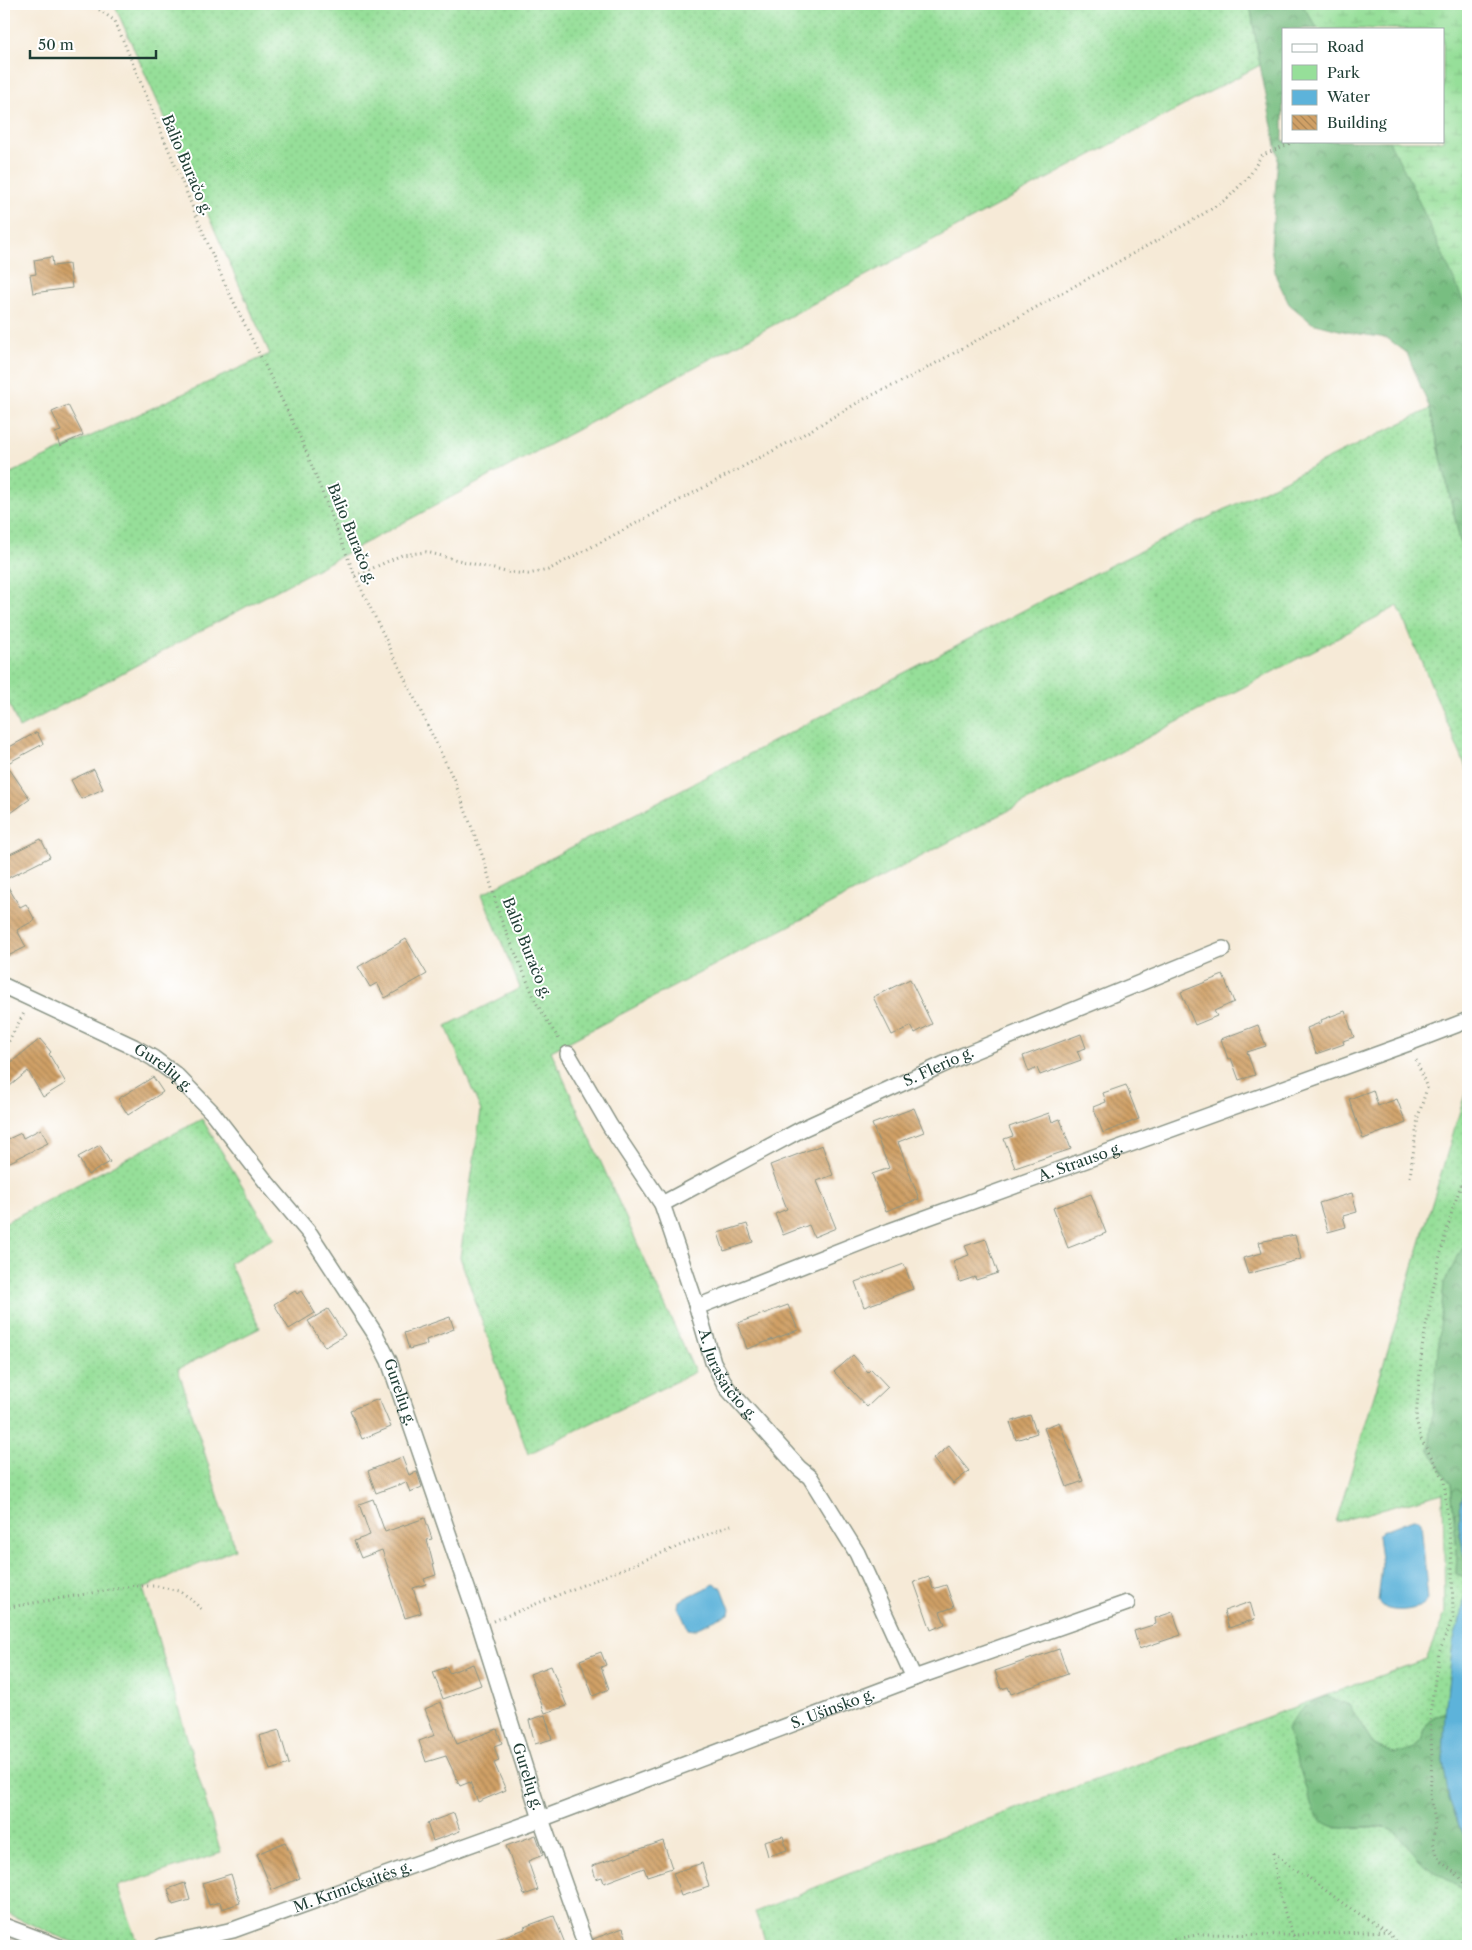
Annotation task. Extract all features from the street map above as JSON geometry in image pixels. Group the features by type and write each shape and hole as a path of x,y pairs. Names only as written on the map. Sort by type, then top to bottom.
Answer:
{"street":[{"name":"S. Flerio g.","path":"662,1204 802,1129 955,1059 1223,949"},
{"name":"Gurelių g.","path":"4,986 134,1047 176,1075 212,1112 267,1183 310,1234 374,1332 389,1361 480,1626 541,1820 586,1946"},
{"name":"A. Strauso g.","path":"697,1306 890,1231 1466,1021"},
{"name":"A. Jurašaičio g.","path":"568,1054 610,1126 662,1204 697,1306 713,1362 727,1388 799,1468 810,1477 857,1553 914,1678"},
{"name":"S. Ušinsko g.","path":"541,1820 914,1678 1127,1603"},
{"name":"M. Krinickaitės g.","path":"162,1946 233,1930 541,1820"},
{"path":"4,1926 57,1946"}],"path":[{"name":"Balio Buračo g.","path":"91,4 115,21 223,280 302,441 355,576 454,780 484,860 500,918 537,1004 568,1054"},
{"path":"355,576 402,555 426,552 506,572 528,574 548,570 797,438 866,398 909,378 1197,218 1228,198 1250,175 1261,156 1293,142"},
{"path":"4,1050 32,999"},
{"path":"1409,1043 1428,1088 1418,1117 1410,1177"},
{"path":"1468,1166 1453,1208 1439,1259 1422,1348 1416,1418 1421,1439 1444,1480 1452,1563 1452,1617 1439,1653 1430,1713 1432,1760 1430,1796 1435,1820 1433,1842 1439,1860 1460,1877 1468,1890"},
{"path":"480,1626 731,1526"},
{"path":"4,1608 133,1586 158,1586 179,1591 190,1598 202,1610"},
{"path":"1298,1946 1292,1934 1275,1871 1274,1852 1295,1871 1309,1878 1348,1908 1387,1931 1399,1946"},
{"path":"1138,1946 1202,1934 1387,1931"}],"shaded area":[{"path":"4,1932 40,1946 4,1946"}],"green space":[{"path":"114,4 1250,4 1260,65 19,728 4,691 4,476 270,354"},
{"path":"1250,4 1302,4 1317,28 1282,28 1282,142 1390,142 1407,175 1468,311 1468,576 1430,409 1407,353 1387,338 1347,332 1312,323 1289,304 1276,277 1271,247 1278,156"},
{"path":"1302,4 1468,4 1468,311 1407,175 1390,142 1444,142 1444,28 1317,28"},
{"path":"1430,409 1468,576 1468,772 1398,606 551,1051 695,1372 528,1454 460,1257 481,1111 446,1026 520,988 482,894 1091,575"},
{"path":"1468,1084 1468,1244 1462,1249 1429,1450 1451,1484 1457,1552 1456,1574 1468,1578 1462,1613 1453,1642 1445,1713 1435,1715 1427,1724 1421,1741 1412,1749 1395,1754 1374,1745 1349,1705 1334,1828 1370,1827 1389,1829 1399,1834 1420,1861 1468,1893 1468,1946 767,1946 755,1912 944,1835 1426,1659 1445,1614 1443,1493 1336,1522"},
{"path":"202,1119 274,1238 229,1263 260,1328 178,1369 235,1549 143,1588 221,1853 118,1886 139,1946 90,1946 64,1939 4,1912 4,1223"},
{"path":"1468,1244 1468,1456 1465,1489 1459,1509 1459,1526 1468,1578 1456,1574 1457,1552 1451,1484 1429,1450 1444,1283 1462,1249"},
{"path":"1326,1696 1349,1705 1374,1745 1395,1754 1412,1749 1421,1741 1427,1724 1435,1715 1445,1713 1443,1761 1449,1799 1468,1849 1468,1893 1430,1870 1419,1861 1400,1836 1391,1830 1369,1826 1340,1828 1331,1826 1322,1821 1313,1811 1287,1729 1303,1708"}],"water":[{"path":"1468,1456 1468,1576 1459,1526 1459,1509 1465,1489"},
{"path":"1413,1519 1419,1519 1421,1522 1428,1600 1424,1604 1411,1609 1388,1609 1378,1601 1382,1565 1378,1536 1382,1531"},
{"path":"1468,1578 1468,1849 1449,1799 1443,1761 1445,1713 1453,1642 1462,1613"},
{"path":"714,1584 722,1588 730,1609 729,1614 693,1630 688,1629 678,1607 679,1601"}],"building":[{"path":"52,257 53,266 69,264 72,288 33,293 30,275 36,274 34,260"},
{"path":"68,405 83,435 60,446 55,433 61,431 52,412"},
{"path":"37,732 43,744 6,764 30,799 11,813 4,803 4,750"},
{"path":"94,769 103,789 81,799 71,780"},
{"path":"41,839 50,857 4,880 4,857"},
{"path":"4,880 20,907 26,904 35,920 17,930 26,947 4,958"},
{"path":"406,939 427,974 385,998 377,983 370,987 358,967"},
{"path":"1223,975 1234,1002 1214,1011 1217,1016 1195,1025 1181,992"},
{"path":"910,979 932,1024 915,1033 911,1026 892,1035 873,997"},
{"path":"1345,1011 1354,1037 1343,1041 1344,1044 1316,1054 1307,1028 1322,1022 1321,1020"},
{"path":"1258,1025 1266,1046 1247,1052 1255,1075 1239,1080 1231,1058 1228,1059 1221,1039"},
{"path":"1081,1034 1086,1048 1077,1051 1081,1060 1040,1075 1037,1068 1029,1072 1023,1056"},
{"path":"40,1039 51,1052 49,1054 66,1083 43,1097 28,1071 4,1091 4,1068"},
{"path":"153,1077 163,1092 128,1115 118,1099"},
{"path":"1126,1085 1139,1119 1103,1133 1093,1107 1106,1102 1103,1093"},
{"path":"1373,1090 1378,1106 1397,1099 1406,1123 1363,1139 1349,1099"},
{"path":"914,1108 924,1132 898,1142 919,1199 886,1211 872,1174 889,1168 872,1124"},
{"path":"1049,1113 1052,1122 1060,1119 1071,1149 1015,1168 1004,1139 1013,1136 1009,1127"},
{"path":"41,1129 48,1143 4,1165 4,1141 21,1133 23,1138"},
{"path":"100,1145 110,1162 88,1175 78,1157"},
{"path":"822,1145 833,1175 817,1181 836,1228 814,1237 809,1225 783,1235 775,1214 787,1209 770,1165"},
{"path":"1352,1193 1357,1212 1343,1216 1346,1227 1328,1232 1319,1203"},
{"path":"1091,1194 1106,1233 1068,1248 1053,1208"},
{"path":"747,1224 753,1242 724,1251 718,1233"},
{"path":"1295,1235 1301,1259 1248,1274 1243,1258 1262,1253 1259,1242"},
{"path":"986,1239 998,1273 976,1280 975,1277 960,1282 953,1261 969,1255 965,1246"},
{"path":"904,1264 913,1289 864,1307 855,1282"},
{"path":"295,1291 297,1294 301,1291 315,1313 289,1329 274,1304"},
{"path":"788,1305 798,1330 747,1349 738,1323"},
{"path":"328,1309 345,1335 325,1347 308,1321"},
{"path":"450,1317 454,1329 426,1340 427,1344 409,1349 404,1333"},
{"path":"853,1355 868,1372 871,1369 888,1387 867,1407 834,1372"},
{"path":"379,1399 391,1427 362,1439 350,1410"},
{"path":"1030,1415 1037,1433 1016,1440 1010,1422"},
{"path":"1059,1422 1083,1481 1067,1487 1044,1428"},
{"path":"949,1446 969,1471 953,1484 933,1459"},
{"path":"402,1457 409,1475 417,1472 422,1487 410,1492 406,1482 376,1493 368,1471"},
{"path":"373,1499 385,1532 425,1518 432,1539 427,1540 436,1575 424,1579 426,1584 413,1588 421,1613 405,1618 382,1550 361,1558 354,1541 370,1535 359,1504"},
{"path":"929,1577 933,1589 946,1585 954,1607 940,1612 945,1624 931,1630 914,1582"},
{"path":"1250,1602 1255,1619 1229,1628 1224,1611"},
{"path":"1173,1612 1181,1635 1139,1649 1134,1631 1156,1624 1155,1618"},
{"path":"1059,1649 1068,1674 1011,1694 1008,1687 1001,1689 995,1671"},
{"path":"601,1652 606,1665 601,1667 609,1689 593,1696 580,1660"},
{"path":"473,1664 481,1685 443,1699 433,1672 447,1667 449,1673"},
{"path":"551,1666 567,1706 545,1713 530,1674"},
{"path":"441,1702 457,1744 497,1729 502,1743 494,1746 499,1761 494,1763 506,1790 478,1802 470,1782 460,1786 446,1756 426,1762 419,1741 435,1735 425,1709"},
{"path":"545,1715 552,1739 535,1744 529,1720"},
{"path":"279,1730 289,1764 270,1770 259,1736"},
{"path":"454,1813 460,1831 433,1841 427,1823"},
{"path":"536,1835 543,1855 528,1861 538,1890 524,1895 506,1846"},
{"path":"783,1836 787,1850 768,1856 764,1841"},
{"path":"663,1841 672,1868 647,1876 644,1868 604,1883 602,1877 596,1879 592,1866"},
{"path":"285,1842 300,1878 272,1890 257,1854"},
{"path":"702,1863 709,1887 681,1896 673,1873"},
{"path":"231,1874 240,1903 222,1909 220,1902 209,1905 202,1883"},
{"path":"185,1883 190,1900 173,1905 168,1889"},
{"path":"554,1916 566,1946 483,1946 483,1944"},
{"path":"623,1928 629,1946 595,1946 593,1939"}]}
